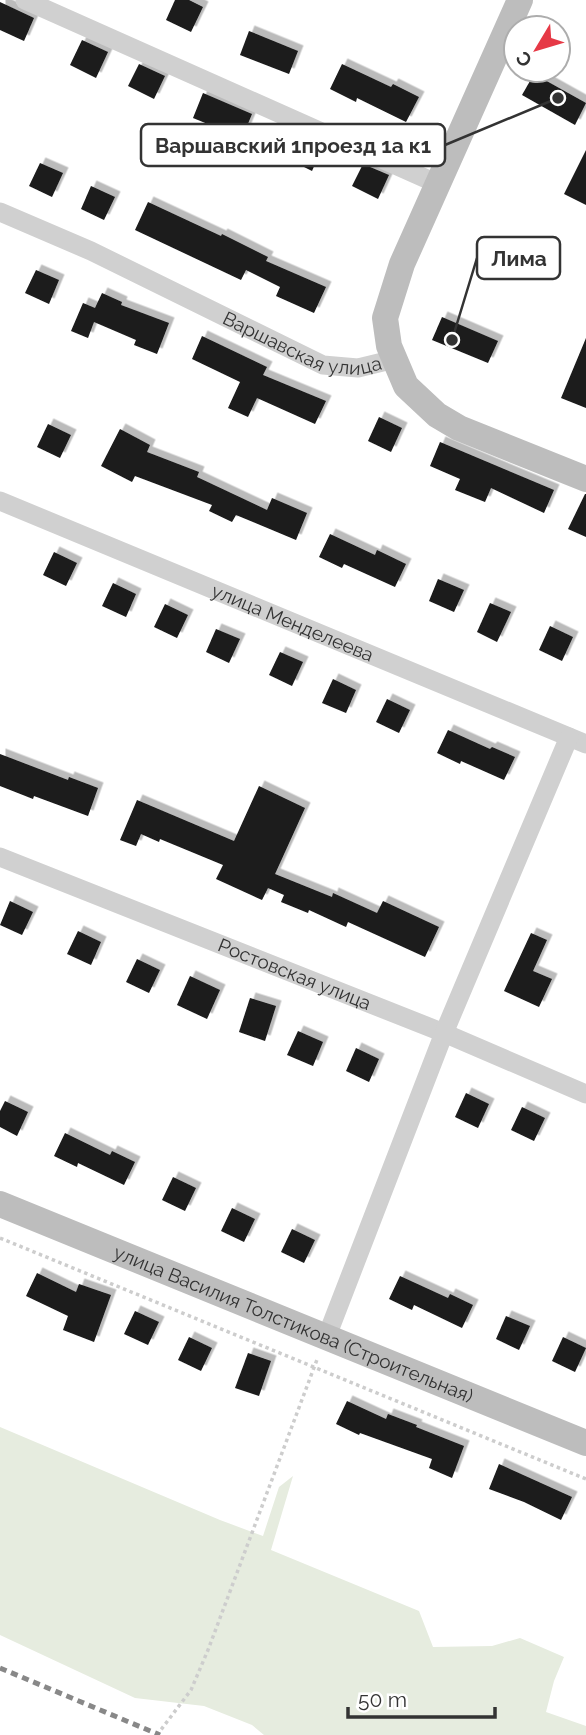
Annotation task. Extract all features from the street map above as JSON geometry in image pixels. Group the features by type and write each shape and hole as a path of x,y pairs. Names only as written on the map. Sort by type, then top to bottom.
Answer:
{"main road":[{"path":"395,359 389,346 384,318 402,264 520,0"},
{"name":"Варшавская улица","path":"395,359 406,386 438,415 458,428 586,479"},
{"name":"улица Василия Толстикова (Строительная)","path":"0,1204 586,1443"}],"street":[{"path":"26,0 438,184"},
{"name":"Варшавская улица","path":"0,212 91,251 323,365 358,368 395,359"},
{"name":"улица Менделеева","path":"0,501 577,741"},
{"path":"327,1336 443,1033 577,741"},
{"name":"Ростовская улица","path":"0,857 443,1033 586,1094"}],"path":[{"path":"0,1238 586,1479"},
{"path":"157,1735 191,1690 327,1336"}],"shaded area":[{"path":"0,1427 263,1536 279,1487 293,1476 271,1550 419,1611 433,1647 492,1646 520,1638 564,1657 546,1712 586,1726 586,1735 264,1735 252,1725 204,1706 135,1698 0,1635"}],"building":[{"path":"175,0 189,0 203,7 191,32 166,20"},
{"path":"0,2 34,18 24,41 0,30"},
{"path":"249,31 298,51 289,74 240,55"},
{"path":"82,40 108,52 96,78 70,65"},
{"path":"139,64 165,76 154,99 128,86"},
{"path":"342,64 419,97 406,122 357,98 356,102 330,89"},
{"path":"528,84 552,84 586,103 575,125 522,95"},
{"path":"203,93 252,114 242,138 193,118"},
{"path":"298,135 323,146 312,171 286,158"},
{"path":"586,150 586,205 564,194"},
{"path":"40,163 63,173 52,197 29,186"},
{"path":"363,164 389,175 378,199 352,186"},
{"path":"91,186 115,197 104,220 81,209"},
{"path":"148,202 221,236 222,234 268,257 266,261 326,287 314,313 276,296 280,287 246,270 241,280 135,230"},
{"path":"36,270 59,280 49,304 25,293"},
{"path":"102,293 122,302 121,305 169,323 157,354 134,345 136,340 94,322 88,338 71,331 83,303 95,308"},
{"path":"442,317 498,341 488,363 432,340"},
{"path":"202,336 267,367 263,375 326,401 315,424 257,398 248,417 228,408 240,382 192,359"},
{"path":"586,338 586,408 561,398"},
{"path":"379,417 402,428 391,452 368,441"},
{"path":"48,424 71,435 60,458 37,447"},
{"path":"120,429 150,445 147,452 199,472 197,477 267,510 272,498 307,513 296,540 236,515 232,522 209,511 212,505 135,476 132,482 101,466"},
{"path":"440,442 554,490 544,513 491,488 485,502 455,490 460,479 430,466"},
{"path":"586,494 586,537 568,529"},
{"path":"330,534 375,555 377,550 406,564 395,587 344,564 342,568 319,557"},
{"path":"54,552 77,563 66,586 43,575"},
{"path":"438,579 464,590 454,612 429,601"},
{"path":"113,583 136,594 126,617 102,606"},
{"path":"490,603 511,612 497,642 477,632"},
{"path":"165,604 188,615 177,638 154,627"},
{"path":"550,626 573,637 562,661 539,650"},
{"path":"216,629 240,639 229,663 206,652"},
{"path":"280,652 303,662 292,686 269,675"},
{"path":"333,679 356,690 346,713 322,703"},
{"path":"387,699 410,710 399,733 376,722"},
{"path":"448,730 515,757 504,780 437,753"},
{"path":"0,754 68,780 69,777 98,788 88,816 0,786"},
{"path":"259,786 305,808 275,874 332,897 333,893 377,913 383,901 439,927 425,957 348,922 346,927 309,910 308,913 281,902 284,895 268,888 262,900 216,879 223,865 160,839 159,842 141,834 136,846 120,840 137,800 234,841"},
{"path":"10,901 33,912 22,935 0,925"},
{"path":"78,931 101,942 91,965 67,954"},
{"path":"531,933 547,940 533,971 552,979 539,1007 504,991"},
{"path":"137,959 160,970 149,993 126,982"},
{"path":"190,976 220,990 207,1019 177,1005"},
{"path":"250,998 276,1006 265,1041 239,1032"},
{"path":"298,1031 323,1042 313,1066 287,1055"},
{"path":"356,1048 379,1059 369,1082 346,1071"},
{"path":"466,1093 489,1104 478,1128 455,1117"},
{"path":"5,1101 28,1112 17,1136 0,1127 0,1111"},
{"path":"522,1107 545,1118 534,1141 511,1130"},
{"path":"65,1133 110,1155 112,1151 135,1162 124,1185 78,1163 77,1167 54,1156"},
{"path":"173,1177 196,1188 185,1211 162,1200"},
{"path":"232,1208 255,1219 244,1242 221,1231"},
{"path":"292,1229 315,1240 304,1263 281,1252"},
{"path":"37,1273 76,1292 79,1284 111,1295 94,1342 63,1330 68,1316 26,1296"},
{"path":"400,1276 448,1298 450,1294 473,1305 462,1328 414,1305 412,1310 389,1299"},
{"path":"135,1311 159,1322 148,1345 124,1334"},
{"path":"506,1316 530,1326 519,1350 496,1339"},
{"path":"189,1337 212,1348 201,1371 178,1360"},
{"path":"563,1337 586,1348 575,1372 552,1361"},
{"path":"248,1353 271,1361 259,1396 235,1388"},
{"path":"347,1401 386,1419 388,1414 464,1446 452,1478 429,1468 432,1459 360,1433 359,1435 336,1424"},
{"path":"499,1464 572,1497 561,1520 489,1489"}],"railway":[{"path":"0,1668 160,1735"}],"place":[{"name":"Варшавский 1проезд 1а к1","path":"558,98"},
{"name":"Лима","path":"452,340"}]}
